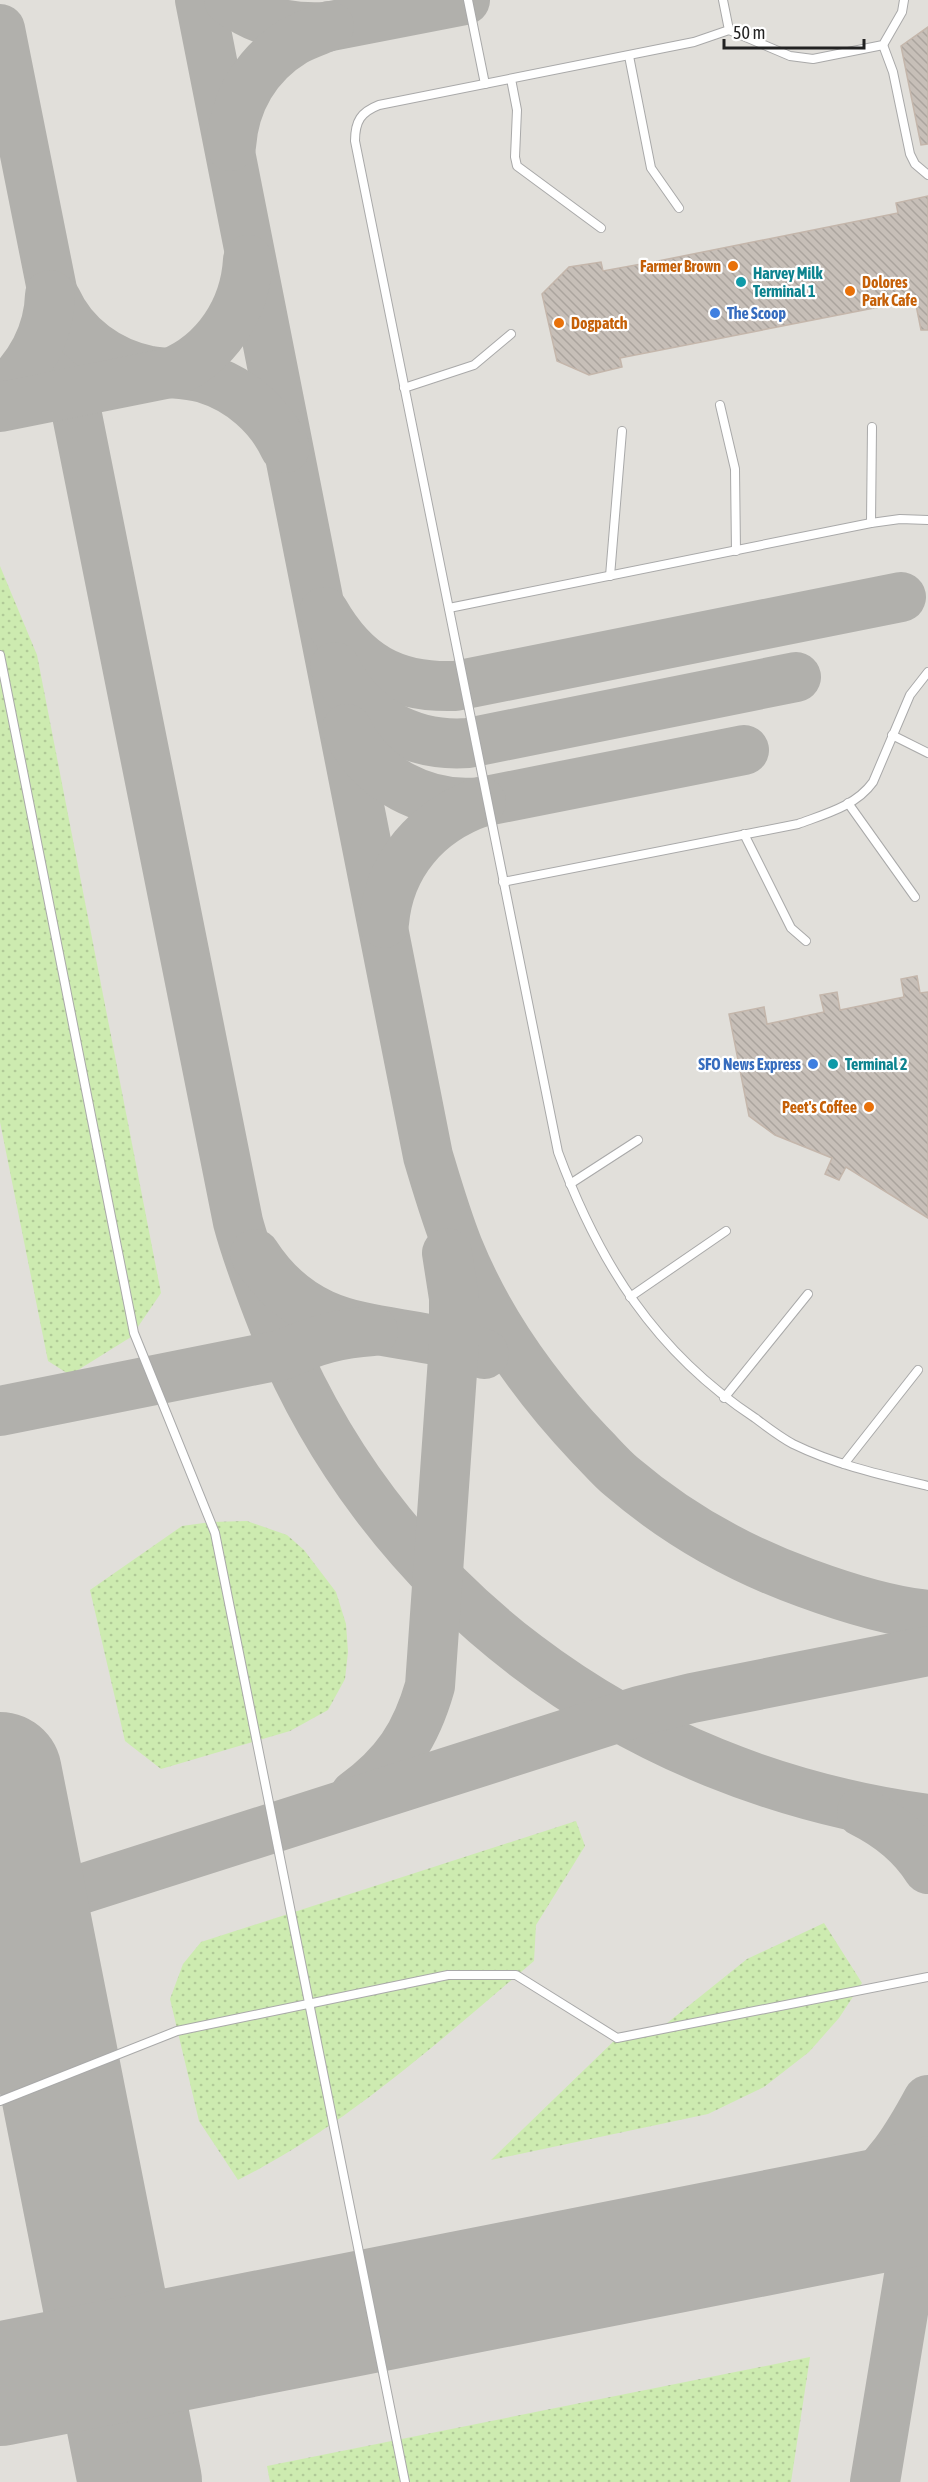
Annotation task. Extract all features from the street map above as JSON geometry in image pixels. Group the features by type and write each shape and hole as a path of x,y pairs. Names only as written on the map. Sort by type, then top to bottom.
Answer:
{"lane":[{"path":"468,0 485,84"},
{"path":"723,0 729,30"},
{"path":"904,0 902,12 883,45 813,59 790,56 729,30 694,42 629,56 379,105 360,116 355,128 404,388 503,882 558,1152 570,1184 595,1240 630,1297 666,1343 724,1398 792,1443 858,1470 928,1486"},
{"path":"883,45 893,72 910,154 915,164 928,175"},
{"path":"629,56 651,168 679,208"},
{"path":"510,79 517,110 515,157 517,166 601,228"},
{"path":"404,388 474,365 511,334"},
{"path":"720,405 735,469 736,550"},
{"path":"871,523 872,427"},
{"path":"610,576 622,431"},
{"path":"449,608 871,523 900,519 928,520"},
{"path":"0,655 134,1333 215,1533 405,2482"},
{"path":"503,882 798,824 830,813 866,791 873,782 909,695 928,672"},
{"path":"892,735 928,753"},
{"path":"848,803 915,897"},
{"path":"744,834 791,928 806,941"},
{"path":"570,1184 638,1140"},
{"path":"630,1297 726,1231"},
{"path":"724,1398 808,1294"},
{"path":"844,1464 918,1370"},
{"path":"0,2101 177,2031 448,1975 516,1975 616,2038 928,1977"}],"shaded area":[{"path":"0,0 928,0 928,2482 0,2482"}],"green space":[{"path":"0,566 37,655 161,1293 131,1337 70,1375 48,1361 0,1122"},
{"path":"247,1521 287,1535 304,1550 336,1592 346,1624 348,1652 345,1679 328,1710 290,1731 161,1769 125,1741 90,1590 182,1526"},
{"path":"576,1821 585,1846 536,1925 534,1961 356,2107 279,2158 238,2180 199,2121 170,1999 183,1964 201,1942"},
{"path":"824,1923 862,1983 839,2018 809,2052 764,2087 708,2114 491,2160 617,2038 656,2032 747,1959"},
{"path":"810,2357 791,2482 270,2482 267,2466"}],"building":[{"path":"928,27 928,144 921,145 901,46"},
{"name":"Harvey Milk Terminal 1","path":"928,196 928,330 921,330 915,300 620,358 622,367 589,375 557,361 542,294 569,267 601,262 603,271 658,261 898,213 896,203"},
{"name":"Terminal 2","path":"917,976 920,993 928,992 928,1218 846,1167 839,1180 825,1174 832,1158 775,1135 749,1116 729,1014 764,1007 767,1024 824,1012 820,995 837,992 840,1010 904,997 901,979"}],"taxiway":[{"path":"200,0 428,1156 458,1247 470,1274 498,1327 550,1400 610,1466 664,1510 733,1551 781,1573 866,1603 928,1615"},
{"path":"229,0 263,19 299,27 326,27 465,0"},
{"path":"231,146 242,100 258,73 281,50 294,41 329,26"},
{"path":"0,29 238,1222 268,1310 315,1412 375,1504 445,1585 526,1656 616,1715 714,1763 818,1797 928,1819"},
{"path":"0,407 170,373 186,365 214,342 234,313 246,278 248,260"},
{"path":"0,393 20,373 36,349 46,323 50,295"},
{"path":"56,299 63,313 82,336 120,362 150,371 204,378 241,396 262,414 285,448"},
{"path":"324,612 349,647 378,670 413,683 455,686 901,597"},
{"path":"335,667 345,685 373,715 408,734 447,743 468,743 796,677"},
{"path":"347,729 371,763 386,776 421,795 460,803 481,802 744,750"},
{"path":"384,923 387,902 394,882 414,848 444,821 481,802"},
{"path":"355,1795 382,1772 403,1748 418,1719 430,1686 454,1344 454,1298 447,1253"},
{"path":"255,1254 279,1284 304,1304 331,1318 452,1344 484,1354"},
{"path":"0,1411 285,1354 328,1338 373,1331"},
{"path":"0,1915 639,1711 692,1698 928,1651"},
{"path":"862,1812 899,1836 915,1851 928,1869"},
{"path":"764,2233 829,2207 863,2187 895,2154 928,2100"},
{"path":"875,2482 928,2161"}],"runway":[{"path":"0,1774 140,2482"},
{"path":"0,2384 928,2201"}],"place":[{"name":"Farmer Brown","path":"733,266"},
{"name":"Harvey Milk Terminal 1","path":"741,282"},
{"name":"Dolores Park Cafe","path":"850,291"},
{"name":"The Scoop","path":"715,313"},
{"name":"Dogpatch","path":"559,323"},
{"name":"SFO News Express","path":"813,1064"},
{"name":"Terminal 2","path":"833,1064"},
{"name":"Peet's Coffee","path":"869,1107"}]}
